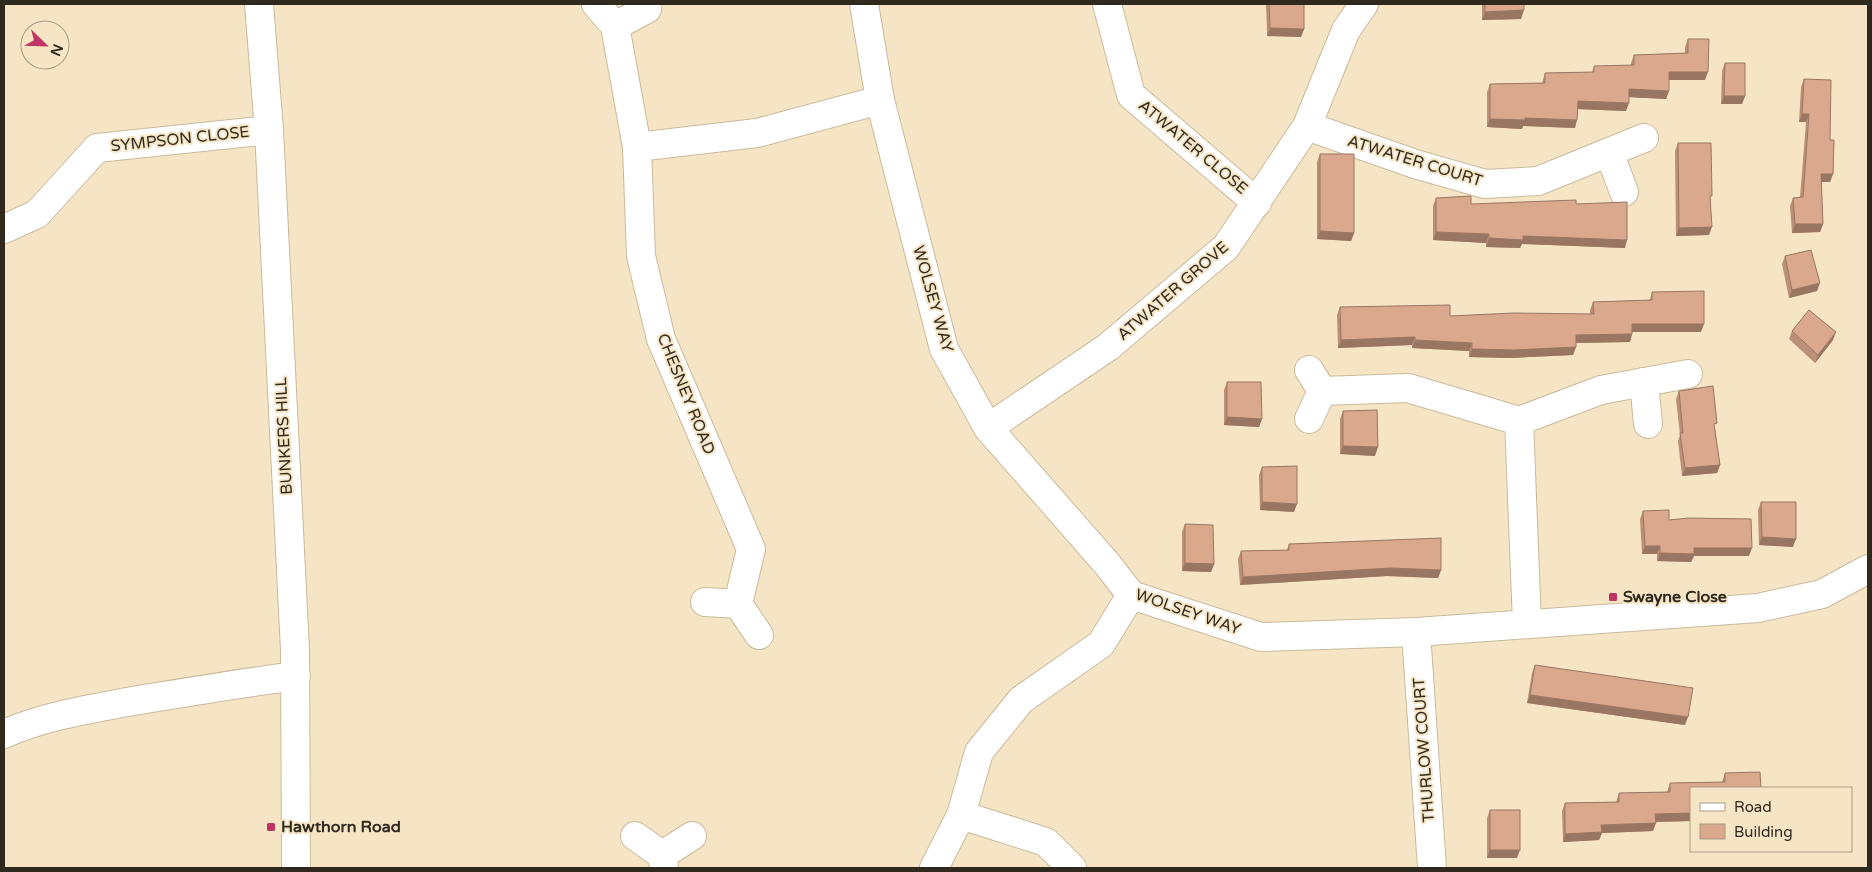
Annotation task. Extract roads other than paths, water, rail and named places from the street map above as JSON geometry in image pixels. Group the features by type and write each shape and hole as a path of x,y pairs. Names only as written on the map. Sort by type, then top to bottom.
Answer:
{"street":[{"name":"BUNKERS HILL","path":"259,4 269,130 296,676 296,868"},
{"path":"596,4 615,26 647,9"},
{"name":"WOLSEY WAY","path":"864,4 880,100 944,349 988,428 1108,565 1131,595 1261,637 1416,632 1758,608 1822,594 1868,569"},
{"name":"ATWATER CLOSE","path":"1107,4 1131,95 1257,202"},
{"name":"ATWATER GROVE","path":"988,428 1108,347 1226,248 1307,126 1346,30 1364,4"},
{"name":"CHESNEY ROAD","path":"615,26 638,148 641,256 662,339 751,550 738,604"},
{"path":"638,148 757,133 880,100"},
{"name":"ATWATER COURT","path":"1307,126 1415,164 1484,184 1538,181 1644,138"},
{"name":"SYMPSON CLOSE","path":"4,229 37,214 97,148 269,130"},
{"path":"1609,152 1624,192"},
{"path":"1309,419 1315,381 1408,388 1519,421 1601,390 1688,374"},
{"path":"1644,382 1648,424"},
{"path":"1519,421 1527,624"},
{"path":"934,868 961,815 979,752 1021,700 1101,644 1131,595"},
{"path":"705,602 738,604 759,634"},
{"name":"THURLOW COURT","path":"1416,632 1432,868"},
{"path":"4,734 23,726 108,706 222,686 296,676"},
{"path":"961,815 1046,842 1072,868"},
{"path":"635,836 663,861 692,836"}],"place":[{"name":"Swayne Close","path":"1613,597"},
{"name":"Hawthorn Road","path":"271,827"}]}
